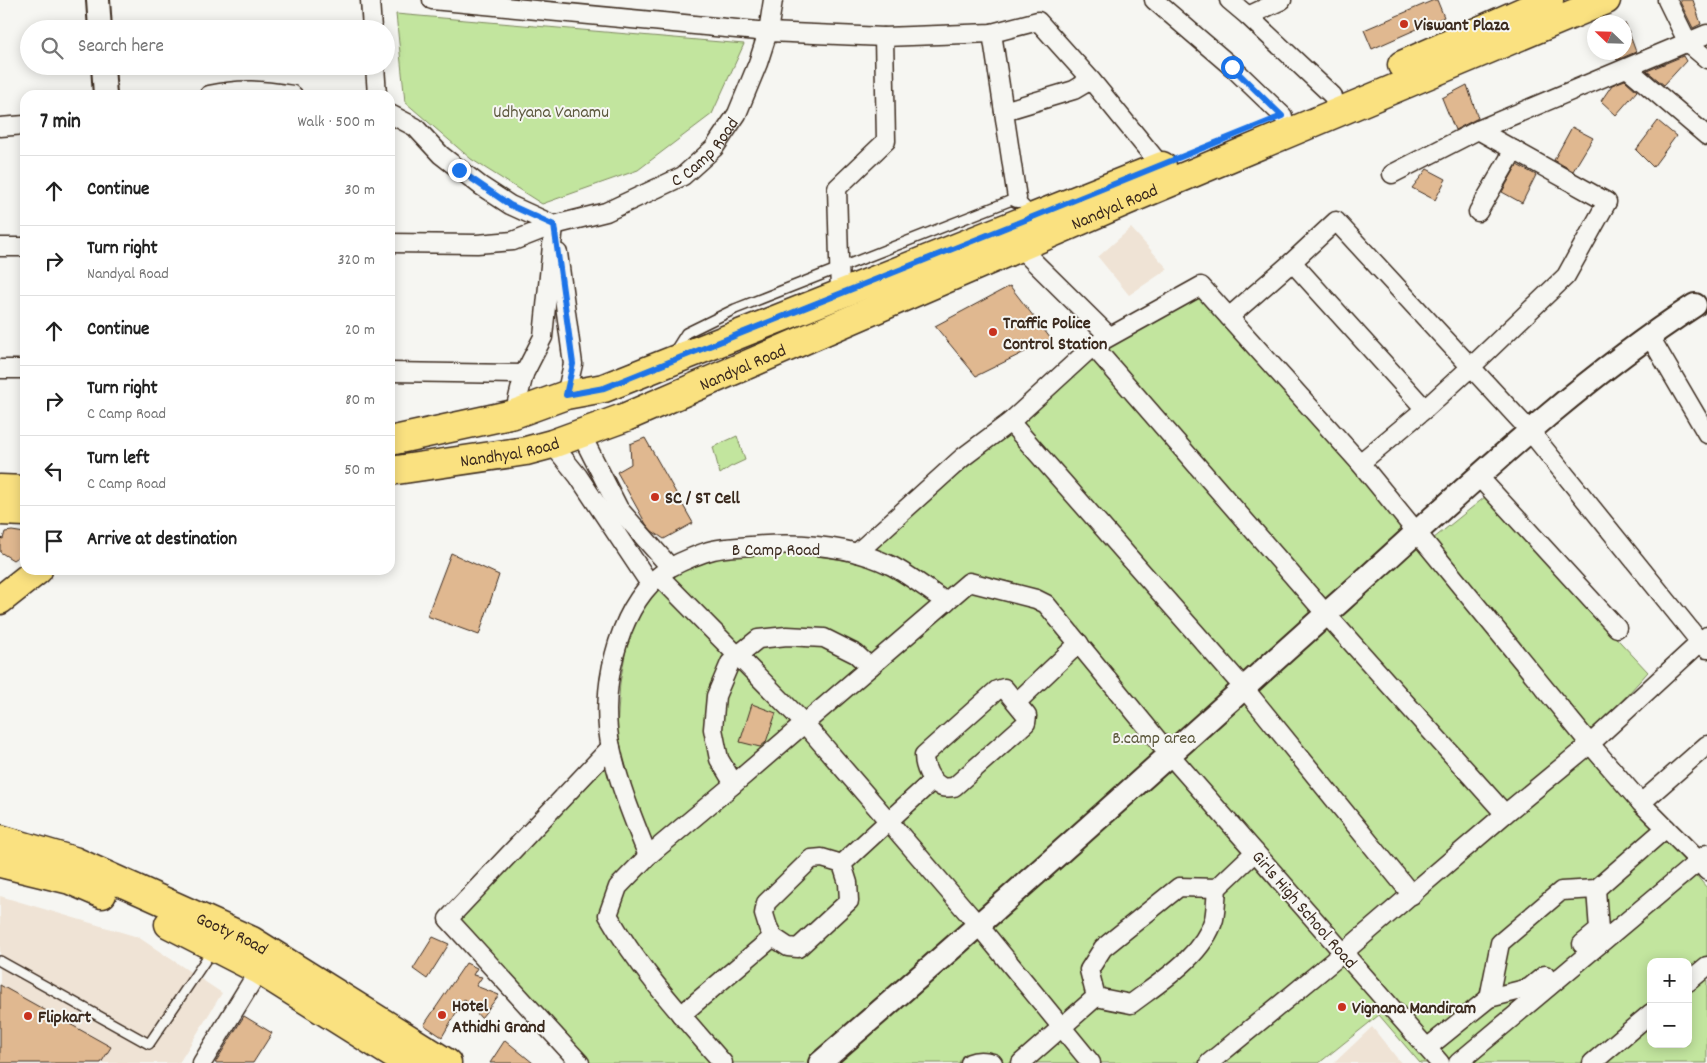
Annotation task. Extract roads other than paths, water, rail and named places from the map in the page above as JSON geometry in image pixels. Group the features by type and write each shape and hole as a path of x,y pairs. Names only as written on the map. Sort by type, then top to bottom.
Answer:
{"main road":[{"name":"Nandyal Road","path":"395,440 514,414 566,395 604,388 667,362 840,280 1026,207 1161,166 1333,96 1549,0"},
{"name":"Nandyal Road","path":"626,417 1019,247 1606,0"},
{"path":"604,388 615,398 626,417"},
{"path":"514,414 511,430 518,442 539,448"},
{"name":"Nandhyal Road","path":"395,470 539,448 626,417"},
{"path":"0,489 20,490"},
{"path":"0,511 20,512"},
{"path":"0,600 32,575"},
{"name":"Gooty Road","path":"0,839 74,861 252,941 447,1063"},
{"name":"Gooty Road","path":"0,863 70,880 185,931 259,970 407,1063"}],"street":[{"path":"98,0 99,20"},
{"path":"370,0 371,20"},
{"path":"432,0 768,32 884,37 992,33 1038,21 1091,80 1161,166"},
{"name":"C Camp Road","path":"395,244 477,244 513,241 554,225 606,212 684,176 714,148 737,114 758,63 768,32 773,0"},
{"path":"1154,0 1232,67 1282,116"},
{"path":"1228,0 1248,16 1333,96"},
{"path":"1248,16 1282,0"},
{"path":"1667,0 1688,43 1707,59"},
{"path":"992,33 1004,111 1026,207"},
{"path":"1392,174 1478,130 1707,34"},
{"path":"840,280 837,188 886,141 884,37"},
{"path":"1627,68 1707,136"},
{"path":"104,75 105,90"},
{"path":"376,75 377,90"},
{"path":"1004,111 1074,90 1091,80"},
{"path":"229,90 264,90"},
{"path":"395,117 414,127 441,155 481,186 510,205 554,225"},
{"path":"0,127 20,125"},
{"path":"1360,464 1425,409 1566,276 1607,202 1478,130"},
{"path":"1478,212 1514,150"},
{"path":"1209,1063 1343,954 1505,814 1590,744 1705,642 1529,430 1472,366 1336,221 1229,317"},
{"path":"514,414 524,374 543,338 554,225"},
{"path":"554,225 573,364 566,395"},
{"path":"0,247 20,247"},
{"path":"1019,247 1109,336"},
{"path":"1292,262 1425,409"},
{"path":"858,553 962,458 1010,422 1093,346 1201,286 1418,532 1590,744 1641,803 1704,862 1458,1063"},
{"path":"820,1063 979,926 1529,430 1649,335 1701,308"},
{"path":"1649,335 1704,423"},
{"path":"1093,346 1326,614 1505,814"},
{"path":"0,369 20,369"},
{"path":"395,372 524,374"},
{"path":"1010,422 1244,688 1412,895"},
{"path":"581,434 619,509 660,576"},
{"path":"539,448 578,476 660,576 804,724 979,926 1092,1063"},
{"path":"1479,477 1617,628"},
{"name":"B Camp Road","path":"660,576 713,550 766,545 808,546 858,553 892,566 946,602"},
{"path":"648,856 622,786 610,747 608,712 610,673 619,638 634,606 660,576"},
{"name":"Girls High School Road","path":"946,602 969,582 1036,599 1046,604 1170,755 1440,1063"},
{"path":"723,1063 681,1015 623,940 608,915 618,887 648,856 946,602"},
{"path":"734,784 719,759 712,730 716,696 730,663 738,655 758,639 787,636 824,638 856,654 870,666"},
{"path":"1017,702 1079,643"},
{"path":"1004,688 1027,716 1026,723 954,787 942,787 933,780 924,766 924,755 997,690 1004,688"},
{"path":"1641,803 1707,745"},
{"path":"580,1063 448,919 610,747"},
{"path":"842,864 933,780"},
{"path":"1490,998 1500,943 1561,891 1596,889 1666,828"},
{"path":"1096,997 1131,1004 1166,978 1200,947 1214,919 1217,888 1255,852"},
{"path":"822,858 842,864 848,883 849,901 798,948 788,947 773,937 764,914 766,903 811,860 822,858"},
{"path":"1096,997 1089,970 1103,948 1179,887 1217,888"},
{"path":"1427,1048 1490,998 1530,988 1599,930 1596,889"},
{"path":"681,1015 773,937"},
{"path":"1692,979 1707,966"},
{"path":"202,1063 259,970"},
{"path":"1021,1063 1096,997"},
{"path":"1592,1063 1647,1017"},
{"path":"970,1063 974,1061 993,1063"}],"lane":[{"path":"0,961 149,1044 214,946"}],"place":[{"name":"Viswant Plaza","path":"1404,24"},
{"name":"Traffic Police Control Station","path":"993,332"},
{"name":"SC / ST Cell","path":"655,497"},
{"name":"Vignana Mandiram","path":"1342,1007"},
{"name":"Hotel Athidhi Grand","path":"442,1015"},
{"name":"Flipkart","path":"28,1016"}],"park label":[{"name":"Udhyana Vanamu","path":"551,111"},
{"name":"B.camp area","path":"1154,737"}]}
